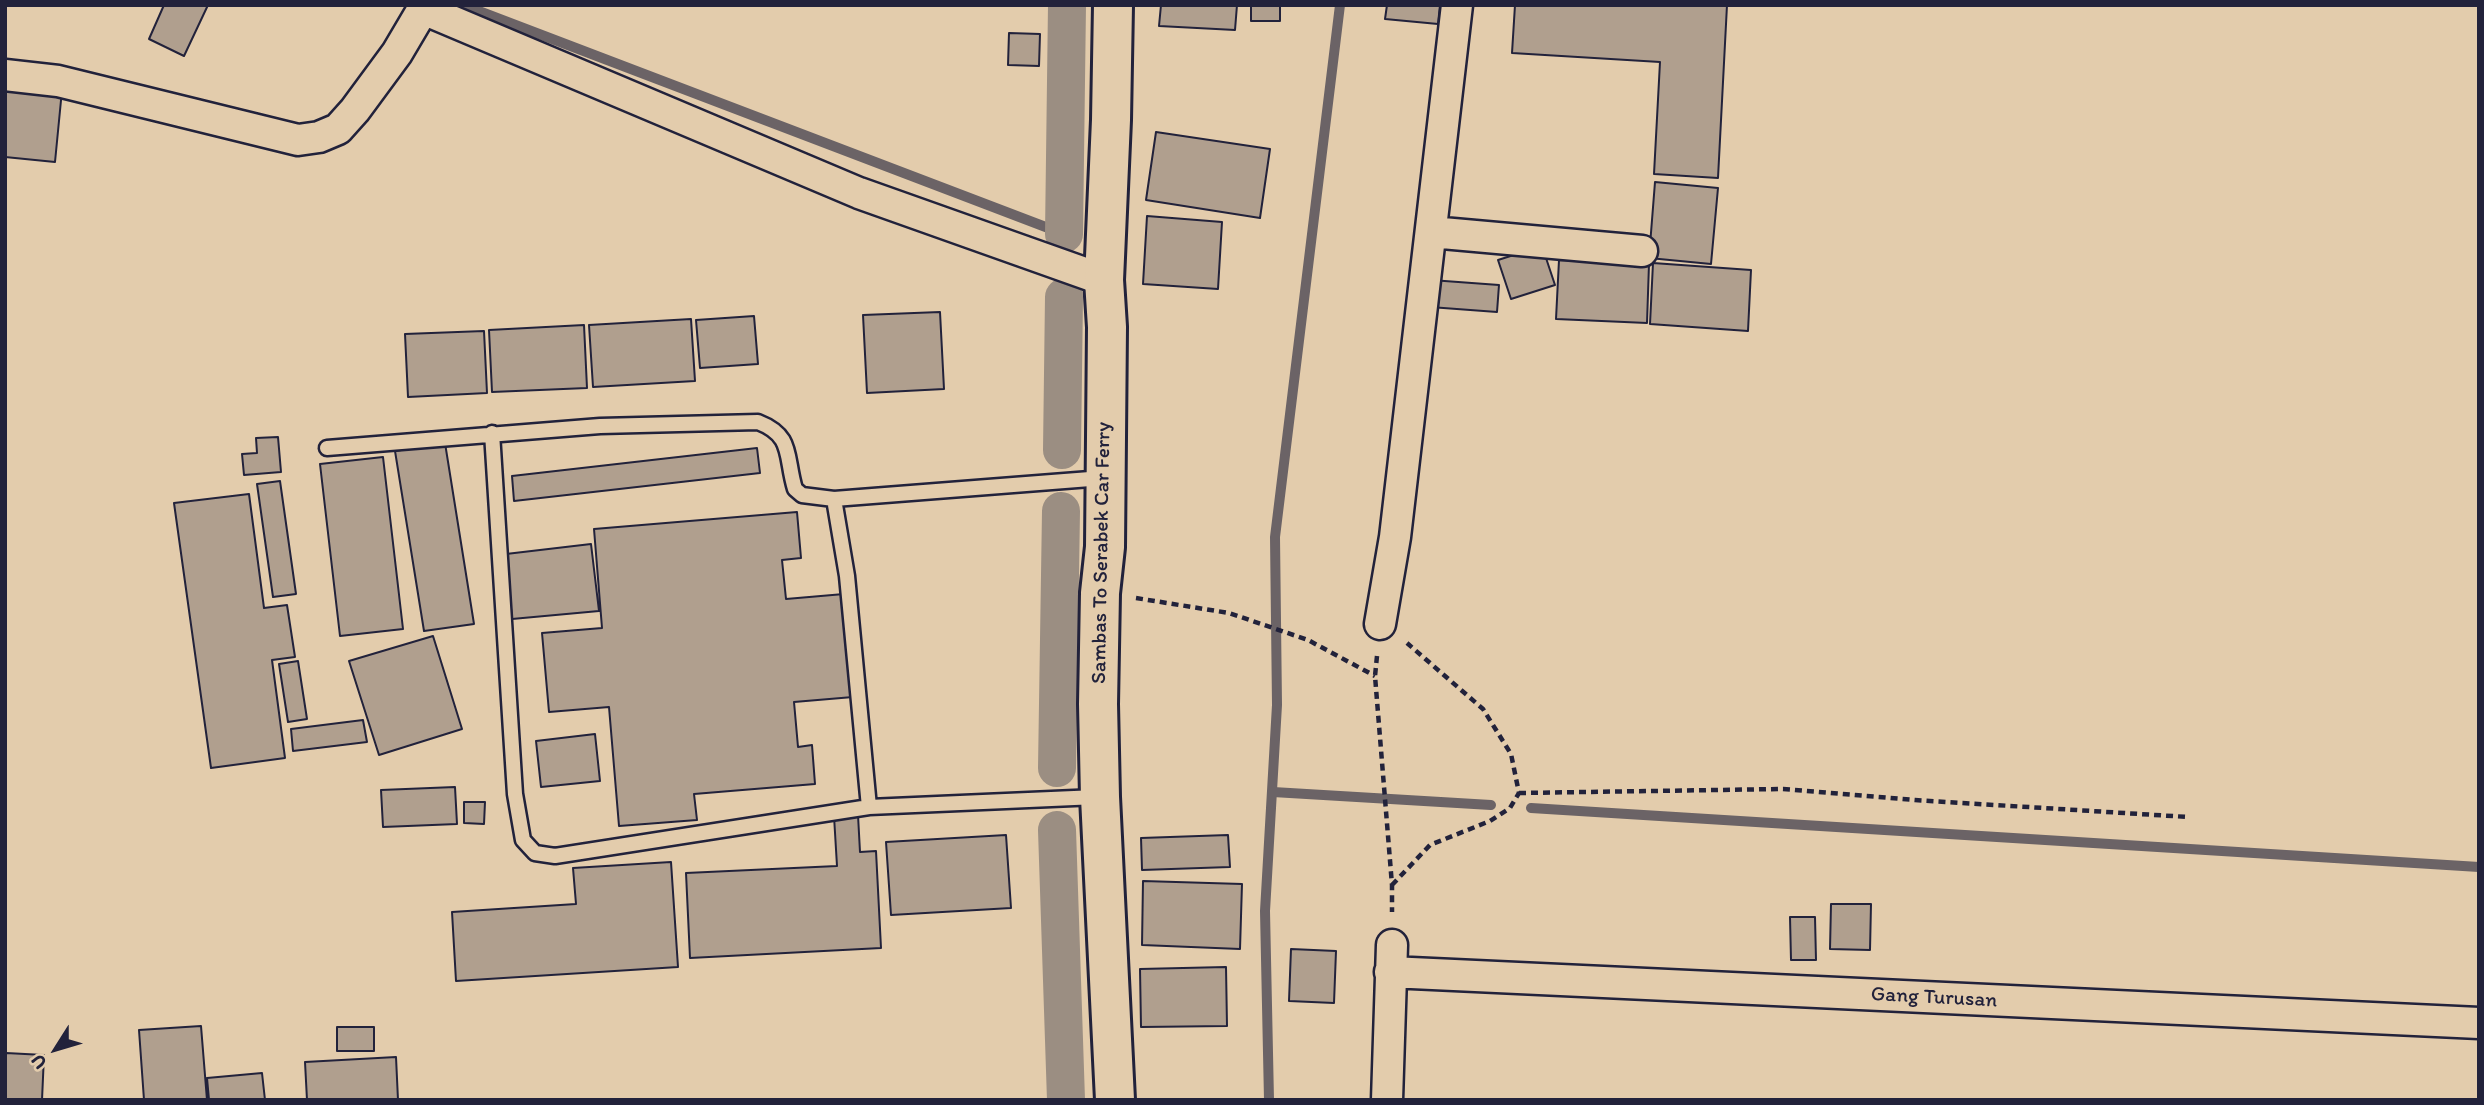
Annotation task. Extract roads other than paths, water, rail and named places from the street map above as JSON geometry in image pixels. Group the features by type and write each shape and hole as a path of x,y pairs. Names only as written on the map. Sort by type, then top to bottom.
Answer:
{"highway":[{"name":"Sambas To Serabek Car Ferry","path":"1113,5 1104,280 1107,327 1105,547 1100,593 1100,797 1115,1100"}],"street":[{"path":"1380,624 1395,537 1457,5"},
{"path":"5,75 58,80 298,141 338,129 397,53 418,7 859,192 1104,280"},
{"path":"1431,232 1642,251"},
{"name":"Gang Turusan","path":"1387,1100 1391,959 2479,1023"}],"lane":[{"path":"327,447 600,426 758,422 773,428 781,435 795,489 802,495 834,499 1104,478"},
{"path":"492,433 514,794 523,840 535,853 555,856 869,807 1100,797"},
{"path":"834,499 847,576 869,807"}],"waterway":[{"path":"463,5 1064,234"},
{"path":"1064,234 1067,5"},
{"path":"1269,1100 1265,911 1277,705 1275,537 1340,5"},
{"path":"1062,450 1064,297"},
{"path":"1057,768 1061,511"},
{"path":"1273,792 1491,805"},
{"path":"1531,808 2479,867"},
{"path":"1057,830 1066,1100"}]}
